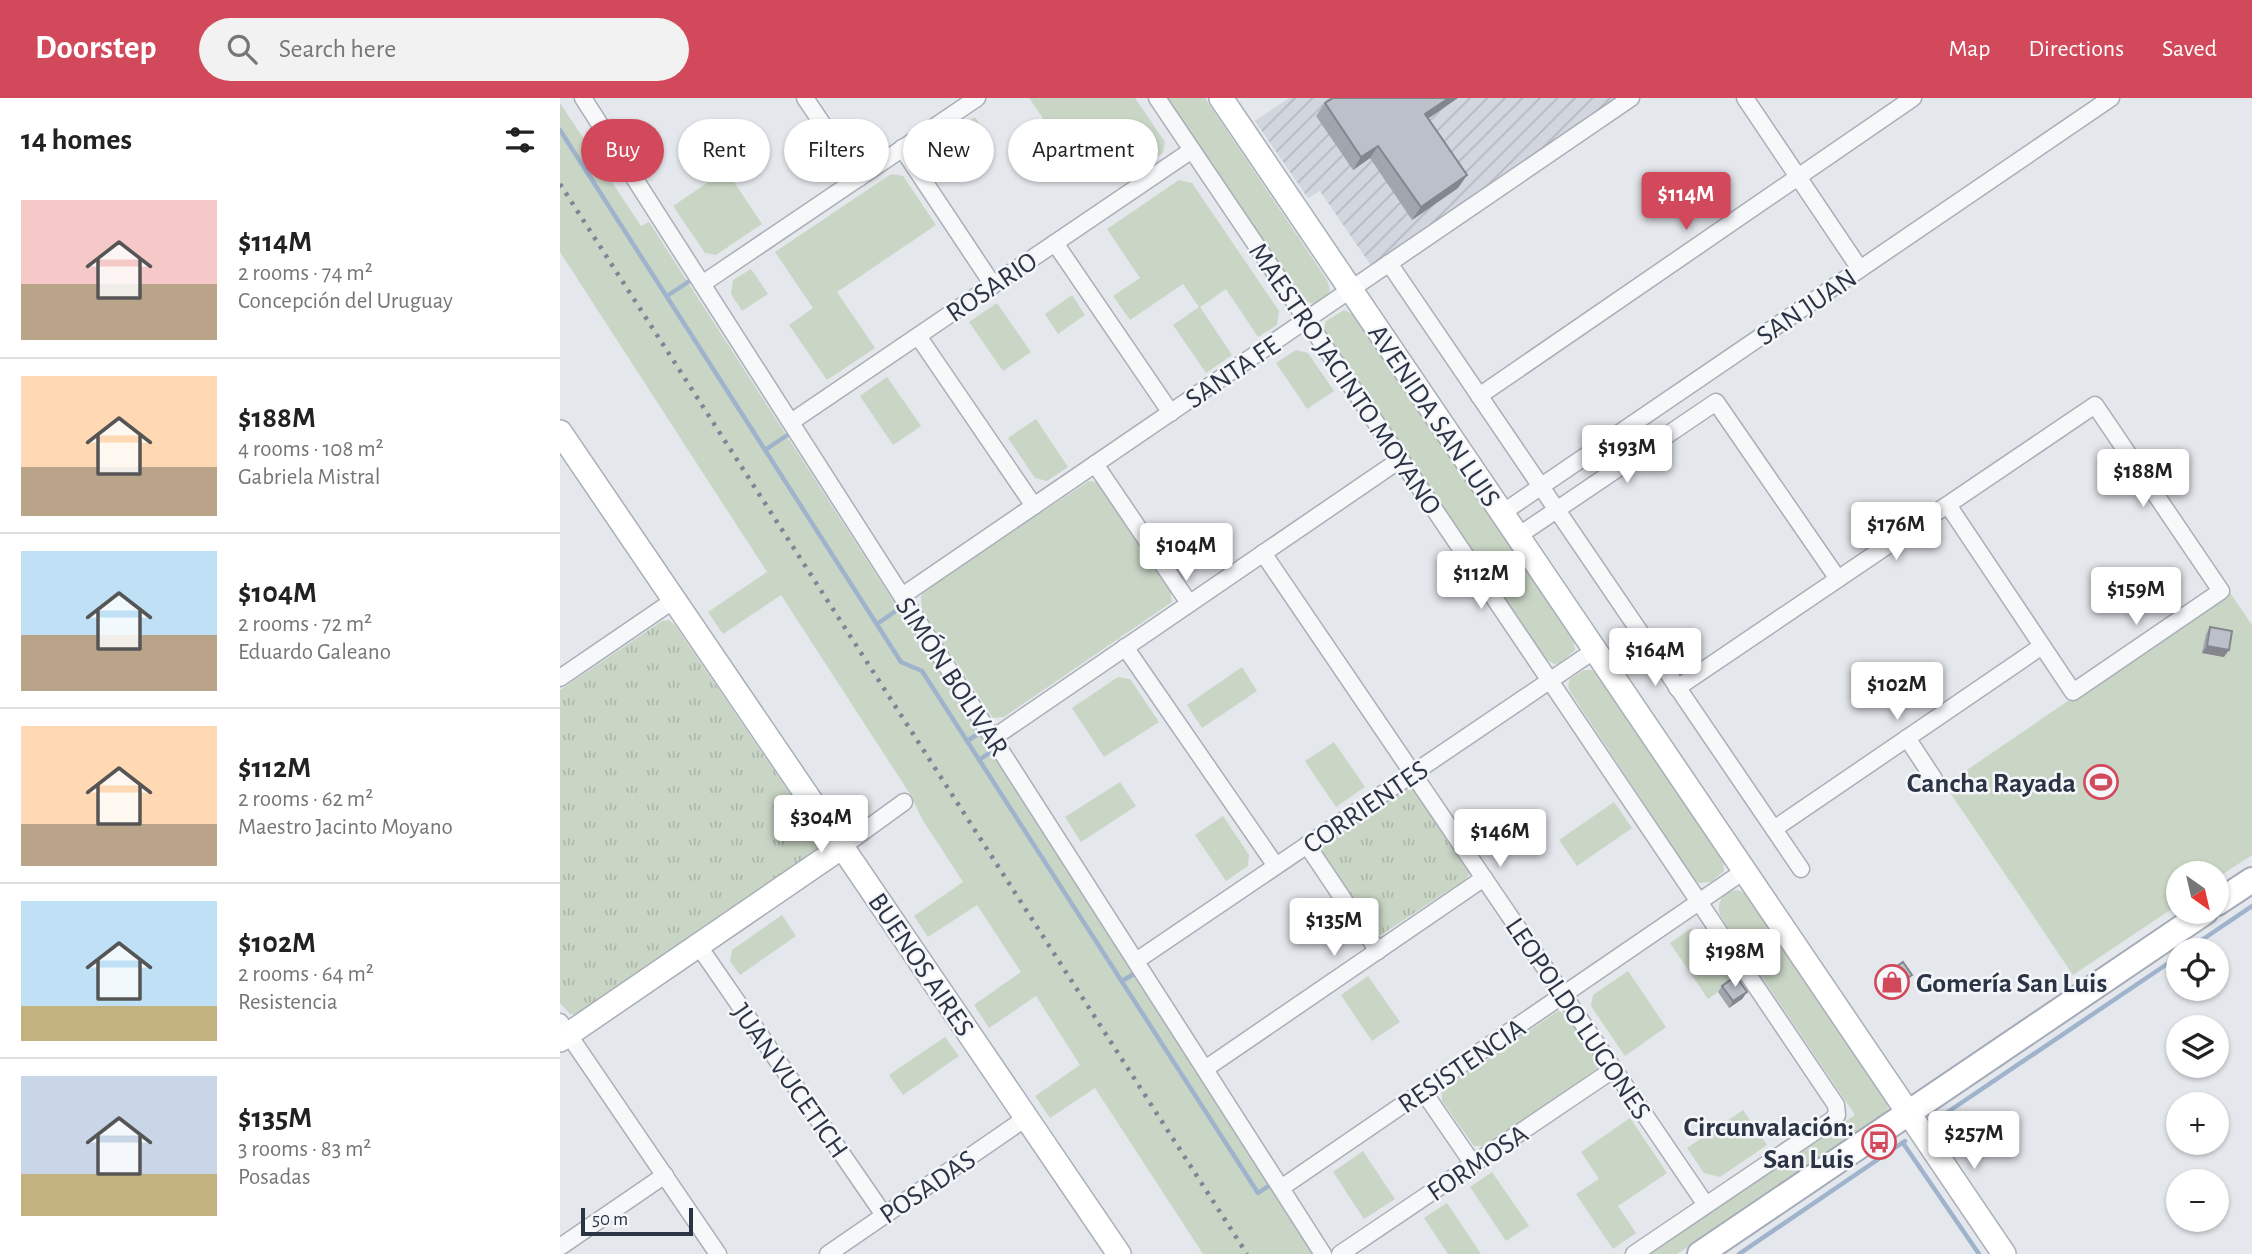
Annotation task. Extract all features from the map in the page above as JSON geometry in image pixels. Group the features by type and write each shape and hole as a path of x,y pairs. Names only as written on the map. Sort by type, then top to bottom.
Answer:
{"main road":[{"name":"AVENIDA SAN LUIS","path":"1221,98 2004,1254"},
{"name":"BUENOS AIRES","path":"560,432 1114,1252"},
{"path":"563,1032 842,847"},
{"path":"2230,894 2252,880"},
{"path":"1700,1254 2187,924"}],"street":[{"name":"SIMÓN BOLIVAR","path":"583,98 1323,1254"},
{"path":"805,98 819,119"},
{"path":"889,157 977,98"},
{"name":"MAESTRO JACINTO MOYANO","path":"1157,98 1835,1102 1838,1111 1832,1120 1706,1205"},
{"name":"SANTA FE","path":"902,596 1631,98"},
{"path":"1745,98 1860,269"},
{"path":"1479,396 1913,98"},
{"name":"SAN JUAN","path":"1502,513 2111,98"},
{"path":"902,148 993,285"},
{"name":"ROSARIO","path":"791,422 1192,149"},
{"path":"702,284 853,182"},
{"path":"1055,243 1171,412"},
{"path":"1389,263 1801,869"},
{"path":"918,336 1034,506"},
{"path":"1518,537 1716,402 1838,579"},
{"path":"1677,688 2095,405 2221,591 2073,692 1948,505"},
{"path":"993,737 1401,459"},
{"path":"1096,464 1189,603"},
{"name":"LEOPOLDO LUGONES","path":"1263,553 1706,1205"},
{"path":"560,678 674,600"},
{"path":"1774,829 2042,646"},
{"path":"1125,647 1276,866"},
{"name":"CORRIENTES","path":"1136,961 1595,650"},
{"path":"1907,738 1934,779"},
{"path":"842,847 904,802"},
{"path":"1307,845 1378,950"},
{"name":"RESISTENCIA","path":"1281,1188 1744,871"},
{"path":"1205,1069 1484,878"},
{"name":"JUAN VUCETICH","path":"698,945 884,1215"},
{"path":"563,1032 718,1254"},
{"name":"FORMOSA","path":"1340,1254 1614,1069"},
{"path":"1423,1091 1473,1164"},
{"name":"POSADAS","path":"828,1254 1026,1118"},
{"path":"560,1247 665,1175"},
{"path":"1634,1254 1706,1205"}],"shaded area":[{"path":"1289,98 1621,98 1372,267 1320,191 1308,198 1255,121"}],"green space":[{"path":"1029,98 1135,98 1149,119 1043,119"},
{"path":"1167,98 1205,98 1327,280 1330,290 1325,298 1314,304 1305,301"},
{"path":"560,103 581,135 581,182 612,182 641,226 649,222 1314,1254 1203,1254 1095,1088 1050,1118 1035,1096 1080,1065 1036,996 989,1028 974,1005 1021,972 977,905 928,937 914,916 963,882 922,819 910,794 781,595 723,634 708,612 767,572 560,252"},
{"path":"1158,132 1165,142 1163,153 1158,156"},
{"path":"889,175 903,176 903,182 907,182 936,225 837,292 875,348 827,380 789,325 813,308 775,252 879,182 889,182"},
{"path":"1179,180 1192,183 1279,311 1277,325 1258,337 1226,289 1200,307 1232,355 1206,373 1173,325 1199,307 1183,284 1130,320 1113,296 1140,278 1107,229"},
{"path":"708,182 734,182 762,224 716,255 705,253 673,206"},
{"path":"751,269 768,294 742,311 731,294 733,280"},
{"path":"1072,295 1085,315 1058,334 1045,314"},
{"path":"997,303 1031,352 1003,371 969,322"},
{"path":"1344,310 1352,314 1573,639 1575,650 1560,663 1554,664 1546,659 1326,334 1326,321"},
{"path":"1296,350 1308,353 1334,391 1307,409 1276,363"},
{"path":"887,377 921,426 893,445 860,396"},
{"path":"1036,419 1068,467 1047,481 1035,478 1008,438"},
{"path":"1089,481 1096,482 1100,487 1170,590 1172,602 1004,717 993,718 922,610 921,596 927,588"},
{"name":"Cancha Rayada","path":"2229,591 2252,625 2252,855 2230,869 2230,861 2166,861 2166,913 2073,975 1945,785"},
{"path":"669,620 816,832 820,844 812,853 582,1012 577,1015 570,1014 560,1003 560,690 662,621"},
{"path":"1242,667 1257,691 1202,728 1187,705"},
{"path":"1584,670 1592,670 1599,677 1723,860 1724,871 1711,882 1699,883 1693,877 1571,693 1568,686 1570,679"},
{"path":"1118,677 1130,679 1159,722 1104,757 1072,708"},
{"path":"1334,742 1365,787 1336,807 1305,761"},
{"path":"1120,782 1136,806 1081,842 1065,817"},
{"path":"1406,787 1415,790 1470,873 1466,879 1381,935 1376,933 1321,850 1323,843"},
{"path":"1614,802 1632,828 1577,866 1559,840"},
{"path":"1223,816 1249,855 1248,866 1226,881 1195,835"},
{"path":"1738,890 1748,895 1889,1107 1883,1116 1677,1254 1648,1254 1855,1115 1720,915 1719,905 1722,898 1729,892"},
{"path":"782,915 796,936 740,975 730,961 732,950"},
{"path":"1690,929 1702,931 1735,980 1708,999 1670,943"},
{"path":"1628,971 1666,1027 1625,1056 1591,1006 1593,995"},
{"path":"1368,976 1400,1022 1372,1041 1341,995"},
{"path":"1558,1011 1569,1016 1599,1061 1599,1068 1485,1146 1474,1146 1442,1101 1442,1090"},
{"path":"945,1037 959,1056 903,1095 889,1075"},
{"path":"1743,1110 1767,1145 1720,1177 1704,1173 1687,1148"},
{"path":"1630,1118 1667,1173 1618,1206 1636,1233 1613,1249 1576,1194 1599,1179 1581,1152"},
{"path":"1363,1151 1395,1199 1364,1219 1333,1172"},
{"path":"1492,1172 1529,1226 1506,1241 1470,1187"},
{"path":"1447,1203 1481,1254 1448,1254 1424,1218"}],"building":[{"path":"1333,98 1449,98 1425,114 1467,175 1421,207 1378,146 1361,157 1325,103"},
{"path":"2210,627 2232,631 2229,650 2207,646"},
{"path":"1903,962 1912,975 1890,989 1882,977"},
{"path":"1736,976 1747,992 1733,1001 1722,986"}],"waterway":[{"path":"560,130 901,662 922,671 1258,1193 1273,1183"},
{"path":"667,296 694,278"},
{"path":"765,450 792,432"},
{"path":"877,624 903,606"},
{"path":"967,741 983,731"},
{"path":"979,760 995,749"},
{"path":"2205,938 2252,906"},
{"path":"1930,1124 2166,965"},
{"path":"1122,981 1137,972"},
{"path":"1739,1254 1905,1141"},
{"path":"1903,1143 1979,1254"}],"railway":[{"path":"560,184 1247,1254"}],"place":[{"name":"Cancha Rayada","path":"2101,782"},
{"name":"Gomería San Luis","path":"1892,982"},
{"name":"Circunvalación: San Luis","path":"1879,1142"}]}
